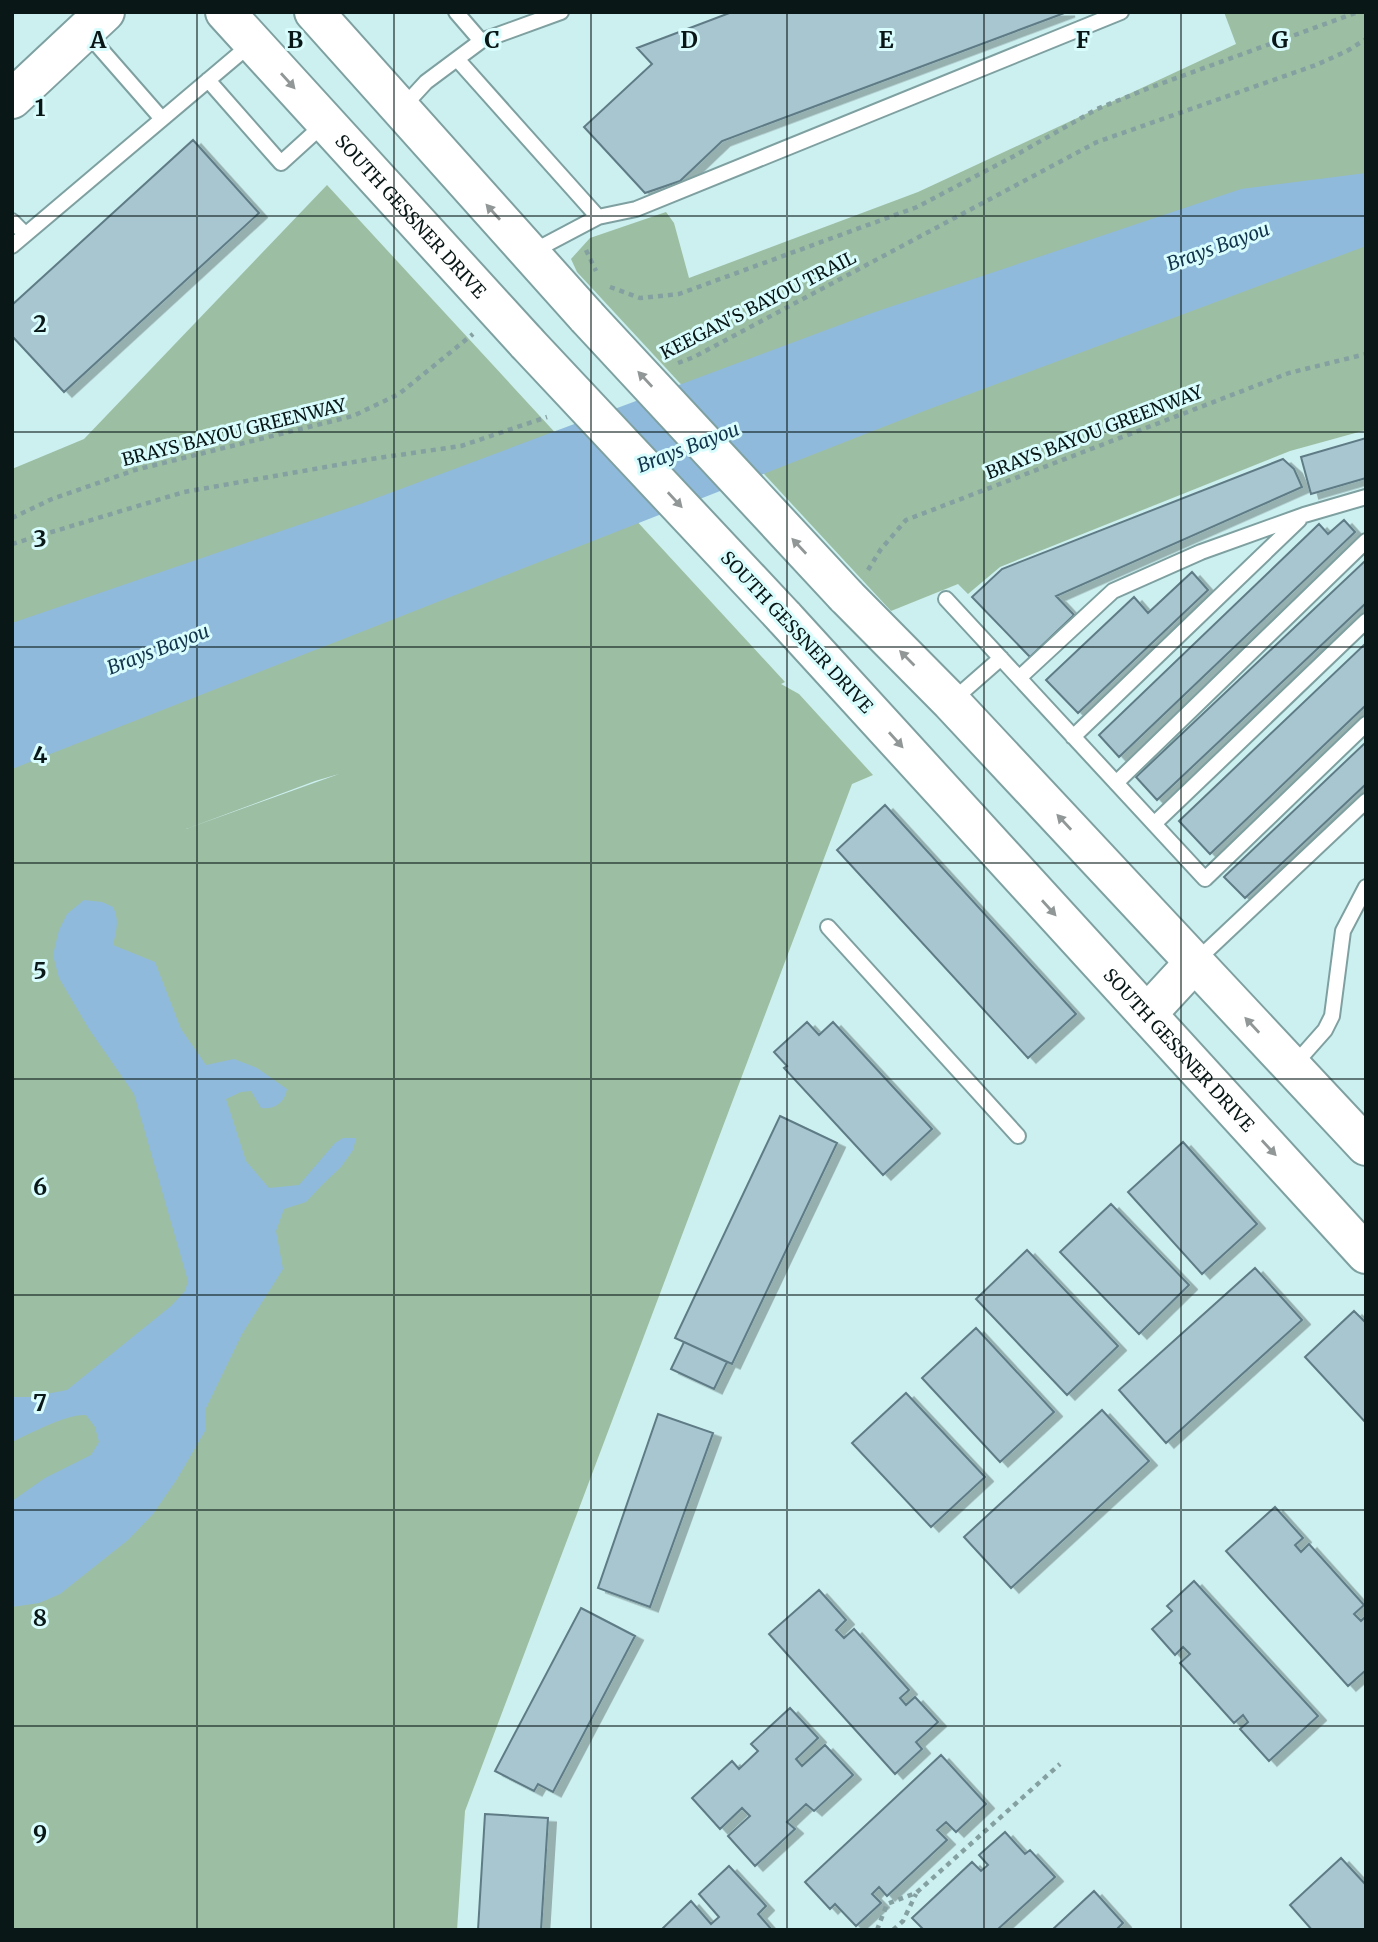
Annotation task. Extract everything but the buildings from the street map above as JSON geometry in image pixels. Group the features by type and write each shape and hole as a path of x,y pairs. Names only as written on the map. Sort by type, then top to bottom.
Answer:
{"main road":[{"name":"SOUTH GESSNER DRIVE","path":"225,12 527,343 784,617 1366,1254"},
{"path":"314,12 530,253 594,301 854,588 951,702 1366,1146"},
{"path":"12,99 95,22"},
{"path":"1147,1014 1194,963"}],"lane":[{"path":"456,12 481,41"},
{"path":"520,27 528,12"},
{"path":"401,109 426,82 481,41 561,12"},
{"path":"530,253 598,217 636,209 1121,12"},
{"path":"95,22 162,119"},
{"path":"12,246 253,42"},
{"path":"457,59 598,217"},
{"path":"208,80 281,163 326,122"},
{"path":"12,221 25,234"},
{"path":"1019,678 1113,591 1201,552 1366,497"},
{"path":"1073,737 1304,516"},
{"path":"1116,783 1366,541"},
{"path":"946,599 1205,878 1366,724"},
{"path":"1154,824 1366,621"},
{"path":"951,702 1001,658"},
{"path":"1194,963 1366,801"},
{"path":"1292,1067 1325,1030 1332,1016 1343,931 1366,887"},
{"path":"828,927 1018,1136"}],"path":[{"name":"KEEGAN'S BAYOU TRAIL","path":"594,301 679,294 917,207 1105,106 1358,12"},
{"name":"KEEGAN'S BAYOU TRAIL","path":"668,367 694,357 1097,142 1316,65 1366,39"},
{"path":"577,228 597,273"},
{"name":"BRAYS BAYOU GREENWAY","path":"12,518 52,499 135,470 353,416 399,394 473,334"},
{"name":"BRAYS BAYOU GREENWAY","path":"854,588 881,549 906,520 1289,373 1366,354"},
{"path":"12,544 184,492 461,446 552,415"},
{"path":"877,1930 887,1904 916,1893 1060,1764"},
{"path":"893,1930 903,1921 916,1893"}],"green space":[{"path":"1224,12 1366,12 1366,430 1290,451 1000,567 968,594 958,584 891,611 577,272 571,259 590,238 666,212 674,223 689,278 918,192 1236,44"},
{"path":"327,185 785,682 781,684 799,694 873,775 852,784 465,1811 457,1930 12,1930 12,469 84,439","holes":["339,774 186,829 315,781"]}],"water":[{"name":"Brays Bayou","path":"1366,173 1366,246 924,411 12,769 12,623 363,503 872,313 1241,189"},
{"path":"84,900 102,902 113,907 117,921 113,945 155,962 181,1029 206,1065 234,1059 257,1068 287,1089 282,1101 271,1108 261,1108 251,1091 226,1099 246,1161 269,1188 299,1185 335,1143 343,1138 356,1138 353,1150 341,1167 306,1202 284,1209 276,1231 283,1269 242,1334 206,1408 205,1431 153,1514 128,1540 60,1594 39,1603 12,1607 12,1501 45,1478 91,1455 99,1442 95,1427 86,1415 59,1421 12,1442 12,1397 30,1397 67,1390 171,1306 185,1291 188,1281 134,1094 89,1029 59,978 53,955 59,930 67,914"}]}
